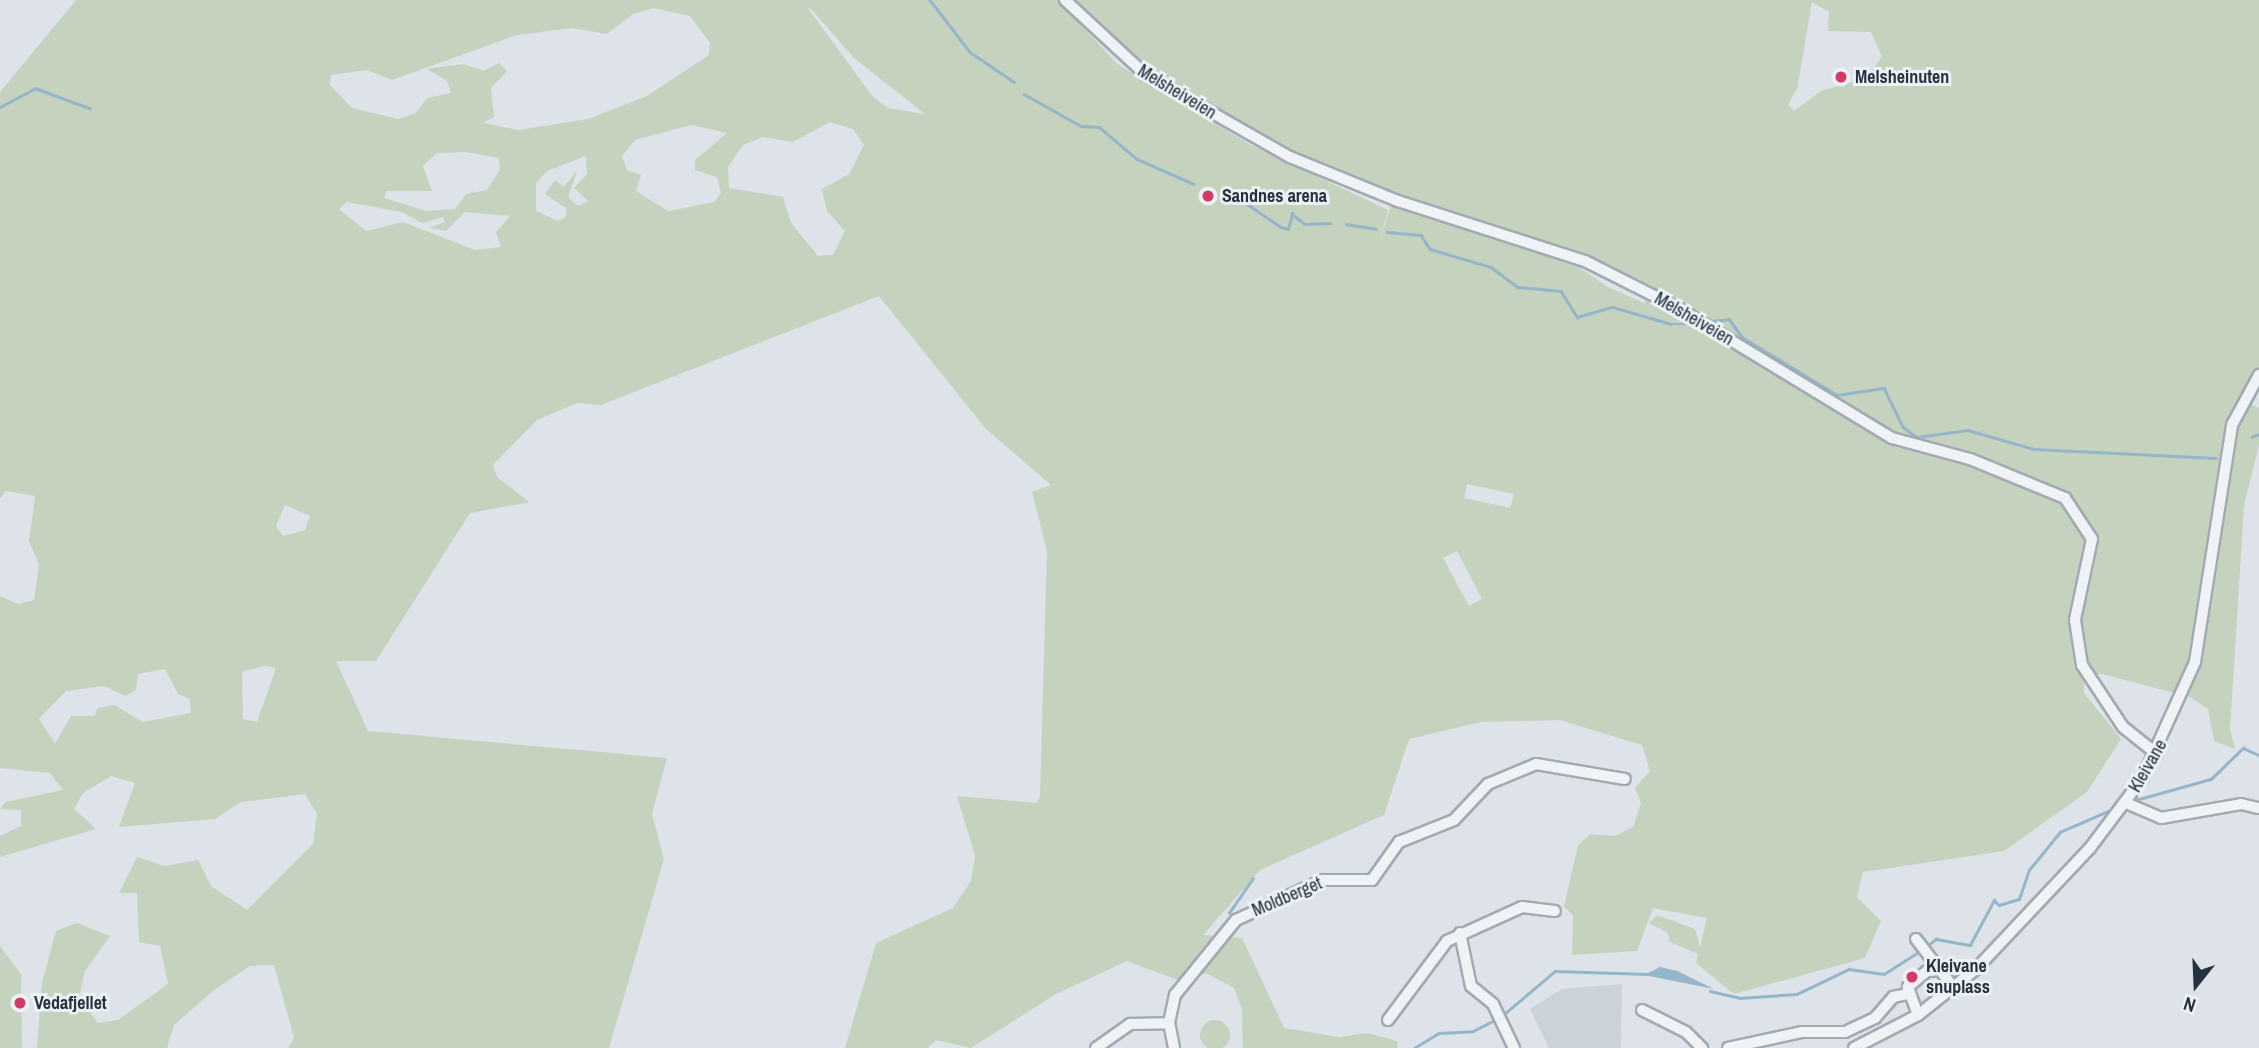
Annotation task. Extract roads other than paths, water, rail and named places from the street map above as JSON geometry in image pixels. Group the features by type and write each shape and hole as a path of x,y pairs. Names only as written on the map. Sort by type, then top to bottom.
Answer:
{"street":[{"name":"Melsheiveien","path":"1065,0 1146,75 1290,157 1398,201 1569,255 1702,323 1892,438 2022,477 2072,503 2092,538 2076,609 2082,665 2123,727 2157,754"},
{"name":"Kleivane","path":"1854,1048 1918,1015 1954,988 2126,803 2157,754 2203,632 2234,417 2259,374"},
{"name":"Moldberget","path":"1174,1048 1169,1023 1180,987 1236,920 1323,880 1372,880 1399,842 1459,817 1492,781 1545,762 1625,779"},
{"path":"2126,803 2161,818 2241,804 2259,808"},
{"path":"1388,1020 1430,956 1460,933 1522,907 1555,911"},
{"path":"1460,933 1471,986 1493,1004 1514,1048"},
{"path":"1916,939 1954,988"},
{"path":"1728,1048 1802,1032 1845,1032 1875,1018 1893,997 1907,994 1924,973 1942,970"},
{"path":"1907,994 1918,1015"},
{"path":"1642,1010 1686,1032 1702,1048"},
{"path":"1097,1048 1130,1024 1169,1023"}],"water":[{"path":"1660,967 1677,971 1714,989 1644,975"}],"waterway":[{"path":"930,0 970,52 1014,82"},
{"path":"0,107 35,88 89,108"},
{"path":"1024,94 1081,126 1099,127 1137,159 1194,184"},
{"path":"1228,191 1281,227 1288,229 1292,214 1305,224 1330,223"},
{"path":"1346,224 1376,229"},
{"path":"1387,232 1421,235 1430,249 1491,267 1518,287 1561,291 1577,317 1613,307 1671,324 1699,324"},
{"path":"1705,322 1729,319 1742,337 1837,395 1884,388 1903,427 1917,437 1968,430 2034,449 2216,458"},
{"path":"2252,437 2259,434"},
{"path":"2132,801 2211,779 2243,748 2259,755"},
{"path":"1926,947 1936,939 1970,945 1994,900 1999,905 2019,899 2029,870 2060,832 2113,809"},
{"path":"1229,913 1253,878"},
{"path":"1710,991 1740,998 1797,994 1849,969 1884,974 1920,951"},
{"path":"1503,1015 1555,971 1647,974"},
{"path":"1414,1048 1439,1033 1473,1031 1497,1019"}],"place":[{"name":"Melsheinuten","path":"1841,77"},
{"name":"Sandnes arena","path":"1208,196"},
{"name":"Kleivane snuplass","path":"1912,977"},
{"name":"Vedafjellet","path":"20,1003"}]}
